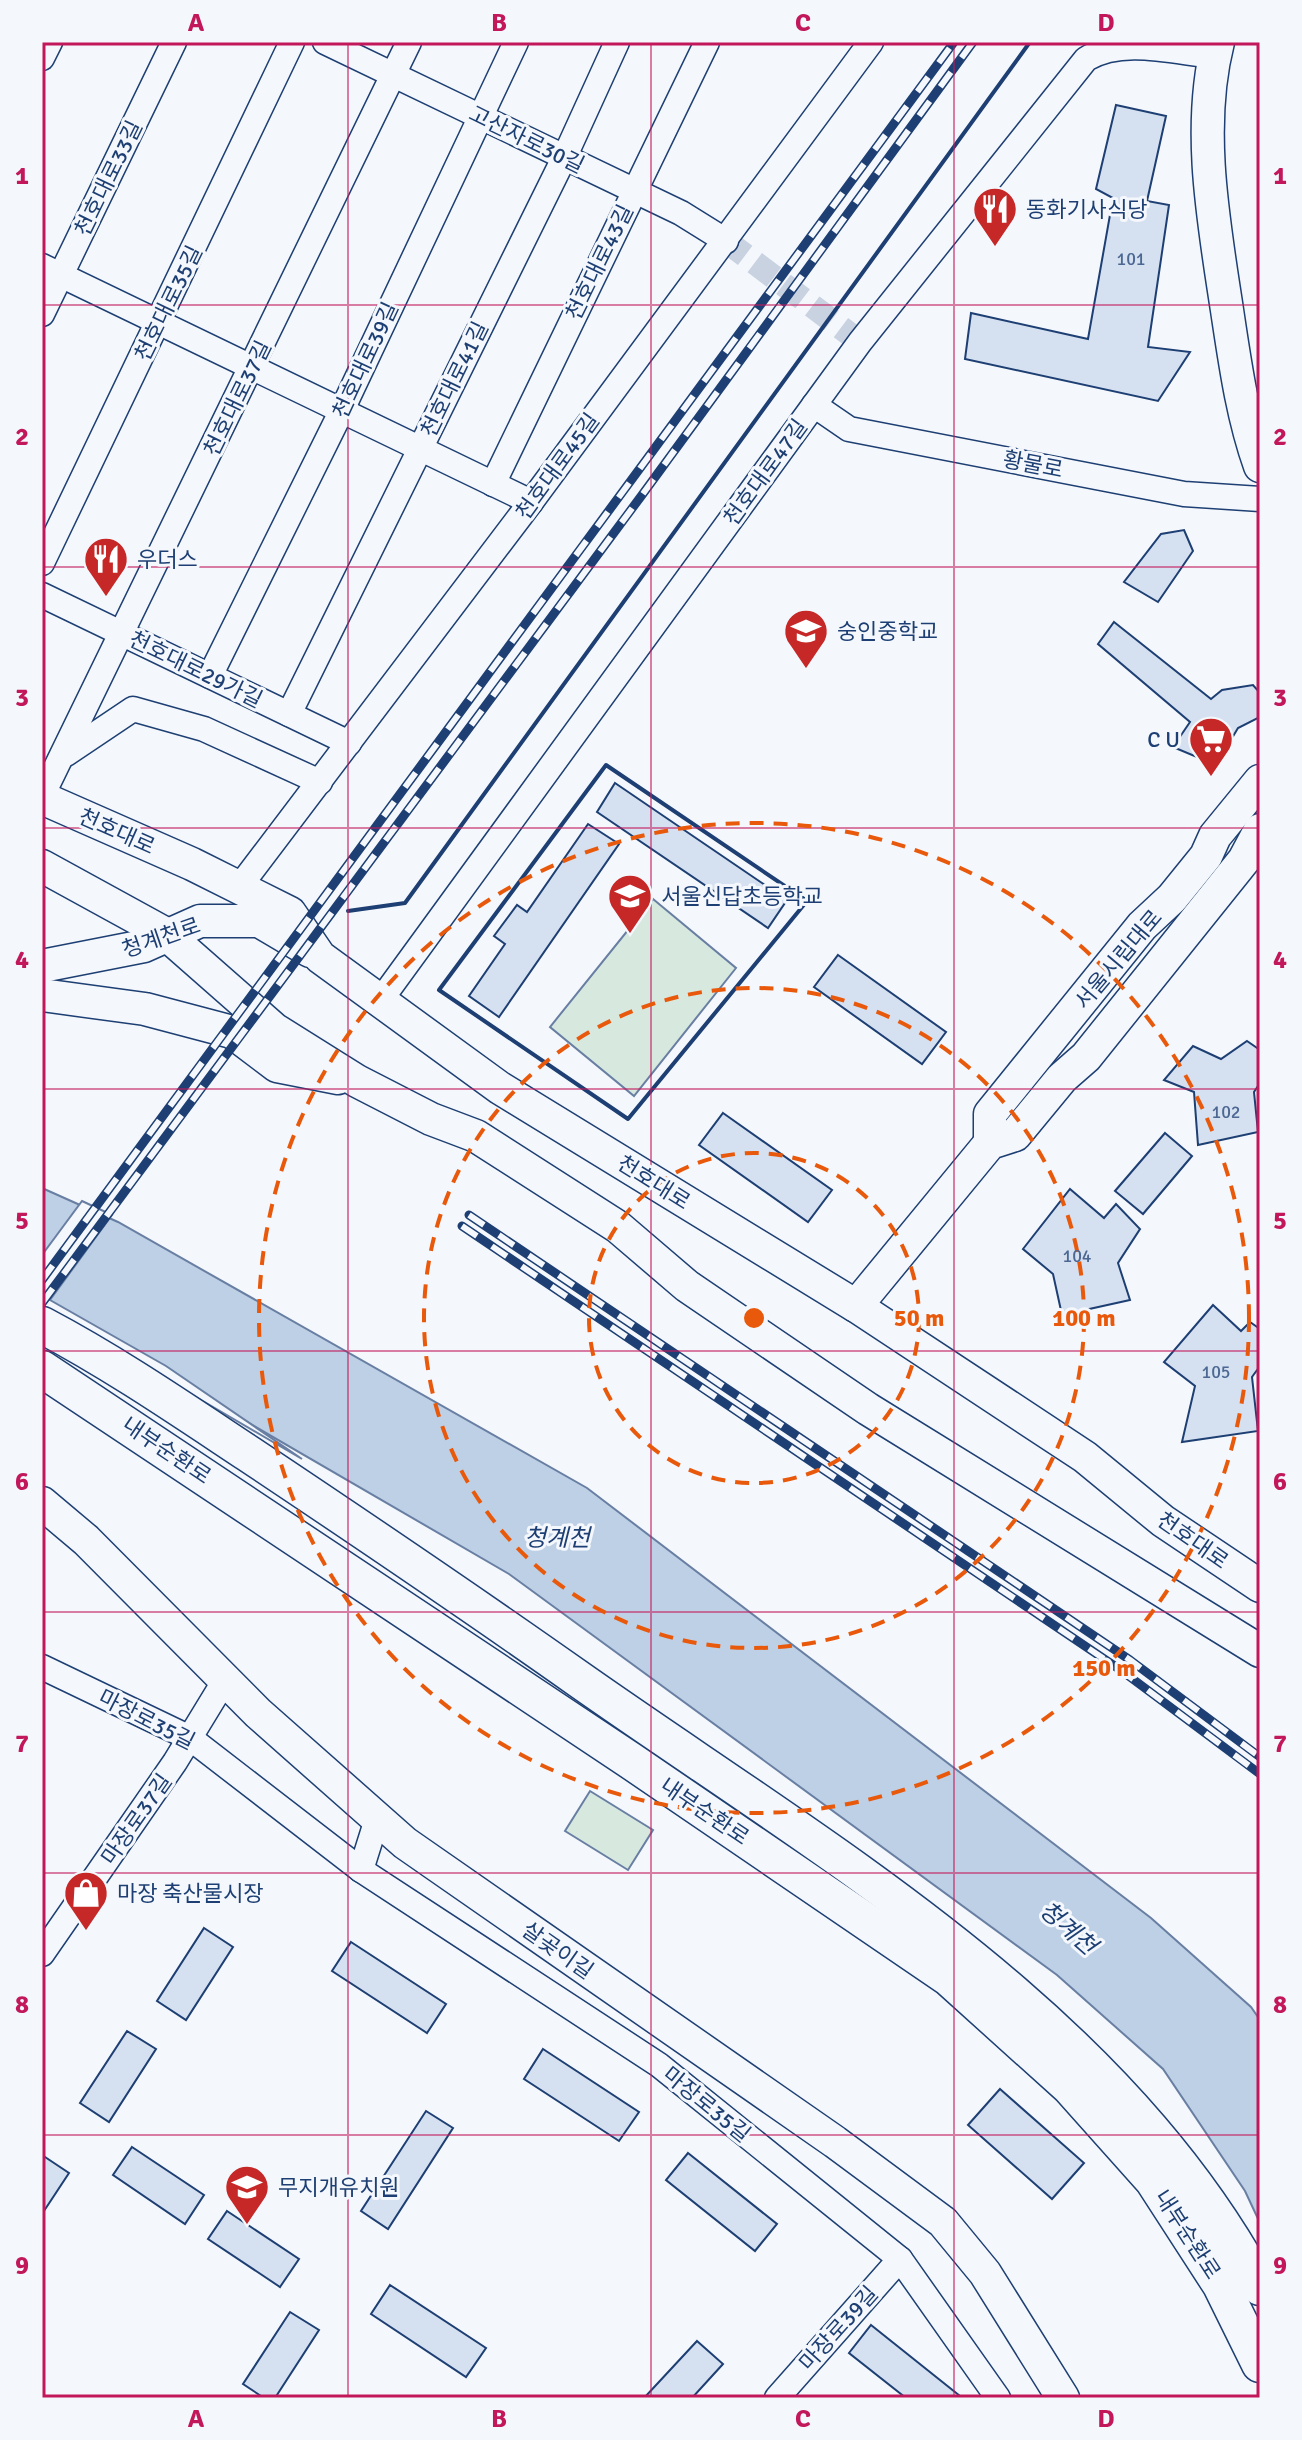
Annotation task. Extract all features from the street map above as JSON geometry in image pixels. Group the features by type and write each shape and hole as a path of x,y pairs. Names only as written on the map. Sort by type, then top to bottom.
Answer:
{"highway":[{"name":"내부순환로","path":"42,1325 156,1393 482,1611 874,1884 992,1976 1081,2052 1146,2122 1211,2207 1260,2287"},
{"name":"내부순환로","path":"42,1369 488,1665 949,1978 1070,2087 1153,2180 1221,2285 1260,2364"}],"main road":[{"path":"1216,49 1208,111 1211,182 1241,401 1260,466"},
{"name":"서울시립대로","path":"990,1143 990,1114 1142,926 1206,856 1215,836 1260,781"},
{"name":"천호대로","path":"42,797 240,886 290,913 320,957 500,1088 856,1306 1085,1457 1163,1521 1260,1586"},
{"name":"서울시립대로","path":"856,1306 990,1143 1015,1135 1062,1078 1086,1057 1244,860 1260,830"},
{"path":"42,866 166,934 274,1029 357,1081 431,1119 476,1136 618,1227 687,1286 868,1409 1260,1651"},
{"name":"청계천로","path":"42,966 144,946 200,921 259,921 320,957"},
{"path":"42,995 145,1009 232,1032 277,1066 357,1081"},
{"name":"살곶이길","path":"42,1503 86,1540 225,1680 405,1843 835,2142 943,2222 985,2273 1063,2398"},
{"path":"1232,1634 1260,1661"}],"street":[{"path":"42,58 50,42"},
{"name":"천호대로33길","path":"42,314 52,270 174,42"},
{"name":"천호대로35길","path":"42,563 292,42"},
{"name":"고산자로30길","path":"325,42 565,156 726,241"},
{"name":"천호대로37길","path":"42,797 409,42"},
{"name":"천호대로39길","path":"210,676 342,410 516,42"},
{"name":"천호대로41길","path":"289,714 565,156 617,42"},
{"name":"천호대로43길","path":"493,484 707,42"},
{"name":"천호대로45길","path":"240,886 531,502 871,42"},
{"name":"천호대로47길","path":"380,1001 860,342 1086,59 1101,50 1118,47 1216,49"},
{"path":"52,270 531,502"},
{"name":"황물로","path":"814,405 849,429 1184,494 1260,499"},
{"name":"천호대로29가길","path":"42,595 349,743"},
{"name":"천호대로37길","path":"65,754 133,709 204,729 320,782"},
{"name":"마장로35길","path":"42,1667 190,1738 361,1870 659,2065 900,2259 998,2398"},
{"name":"마장로37길","path":"42,1954 190,1738 225,1680"},
{"path":"361,1870 377,1819"},
{"name":"마장로39길","path":"777,2398 900,2259"}],"shaded area":[{"path":"653,899 736,968 634,1096 550,1027"},
{"path":"590,1791 653,1830 628,1870 565,1831"}],"water":[{"name":"청계천","path":"42,1188 118,1222 587,1488 1151,1918 1251,2007 1260,2020 1260,2223 1245,2191 1163,2069 1057,1975 509,1574 42,1303"}],"pier":[{"path":"82,1201 112,1215 50,1300 166,1366 302,1459 42,1307 42,1255"}],"building":[{"path":"1116,105 1166,116 1147,201 1169,205 1148,347 1190,352 1158,401 965,359 971,313 1088,339 1113,198 1096,189"},
{"path":"1184,530 1193,551 1158,602 1124,582 1161,534"},
{"path":"1114,622 1211,699 1222,690 1253,685 1260,693 1260,717 1238,728 1216,765 1173,747 1190,722 1098,644"},
{"path":"615,783 787,900 768,928 597,812"},
{"path":"588,824 619,844 499,1017 469,996 505,944 494,936 517,905 527,912"},
{"path":"838,955 946,1032 922,1064 814,987"},
{"path":"1247,1041 1260,1050 1260,1083 1254,1092 1258,1132 1198,1145 1194,1092 1164,1080 1193,1046 1221,1059"},
{"path":"723,1113 832,1190 808,1222 699,1145"},
{"path":"1165,1133 1192,1156 1143,1214 1115,1191"},
{"path":"1070,1189 1104,1218 1116,1204 1140,1229 1118,1263 1130,1300 1062,1315 1053,1274 1023,1249"},
{"path":"1213,1305 1241,1331 1250,1322 1260,1329 1260,1366 1252,1377 1258,1431 1182,1442 1195,1386 1164,1362"},
{"path":"204,1928 233,1947 186,2020 157,2001"},
{"path":"351,1942 446,2004 427,2033 332,1971"},
{"path":"127,2031 156,2049 109,2122 80,2103"},
{"path":"543,2049 639,2112 619,2141 524,2079"},
{"path":"1000,2089 1084,2163 1052,2199 968,2125"},
{"path":"426,2111 453,2128 388,2229 361,2211"},
{"path":"132,2147 204,2195 185,2224 113,2175"},
{"path":"688,2153 777,2224 755,2251 666,2180"},
{"path":"42,2155 69,2173 42,2214"},
{"path":"227,2211 299,2259 280,2287 208,2239"},
{"path":"390,2285 486,2348 466,2377 371,2314"},
{"path":"290,2312 319,2330 275,2398 264,2398 243,2384"},
{"path":"871,2325 959,2398 906,2398 849,2353"},
{"path":"697,2341 723,2364 692,2398 644,2398"}],"tunnel":[{"path":"726,241 860,342"}],"railway":[{"path":"42,1280 954,42"},
{"path":"42,1303 642,495 973,42"},
{"path":"469,1215 1130,1660 1260,1757"},
{"path":"462,1226 1122,1671 1260,1774"}],"wall":[{"path":"348,911 405,903 1030,42"},
{"path":"606,765 807,901 628,1119 439,990 606,765"}],"place":[{"name":"동화기사식당","path":"995,248"},
{"name":"우더스","path":"106,598"},
{"name":"숭인중학교","path":"806,670"},
{"name":"C U","path":"1211,778"},
{"name":"서울신답초등학교","path":"630,935"},
{"name":"마장 축산물시장","path":"86,1932"},
{"name":"무지개유치원","path":"247,2226"}]}
